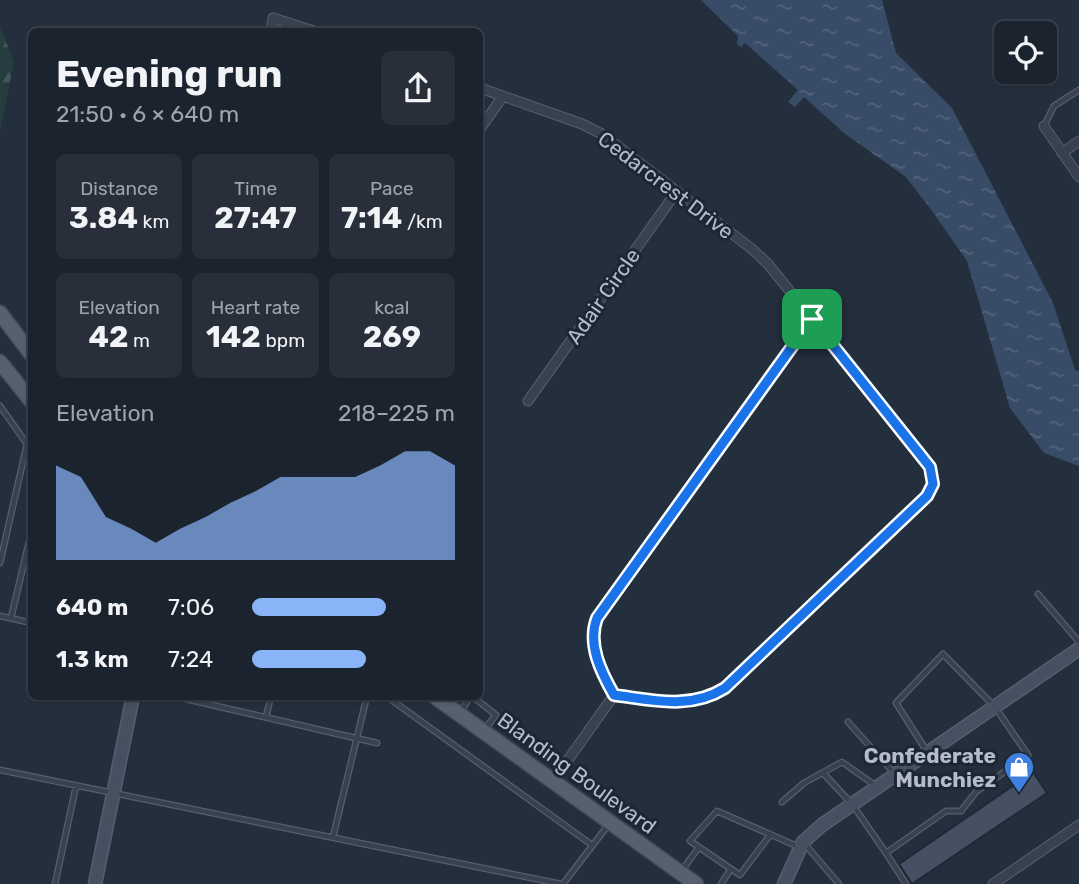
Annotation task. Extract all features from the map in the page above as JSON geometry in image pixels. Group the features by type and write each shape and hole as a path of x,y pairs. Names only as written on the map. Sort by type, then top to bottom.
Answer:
{"main road":[{"path":"0,313 28,350"},
{"path":"0,362 28,397"},
{"name":"Blanding Boulevard","path":"438,700 696,884"}],"street":[{"path":"272,28 273,18 304,28"},
{"name":"Cedarcrest Drive","path":"483,89 582,124 602,134 768,264 930,467 933,484 927,496 725,688 713,696 682,703 614,695"},
{"path":"483,124 503,96"},
{"path":"1044,126 1079,177"},
{"path":"1062,153 1079,141"},
{"name":"Adair Circle","path":"528,401 677,191"},
{"path":"553,781 614,695 594,649 593,628 597,618 812,319"},
{"path":"784,884 801,845 852,804 1079,649"},
{"path":"94,884 132,700"},
{"path":"993,884 1079,825"}],"lane":[{"path":"1044,126 1054,106 1079,90"},
{"path":"0,406 27,444 0,563"},
{"path":"11,618 28,546"},
{"path":"1038,594 1079,642"},
{"path":"0,616 28,622"},
{"path":"886,853 946,811 961,811 976,792 1028,755 995,707 943,654 896,703 928,752"},
{"path":"191,700 377,743"},
{"path":"266,717 270,700"},
{"path":"333,837 366,700"},
{"path":"459,715 469,700"},
{"path":"477,700 496,715 483,732"},
{"path":"393,701 592,845"},
{"path":"848,722 895,774"},
{"path":"782,803 804,783 842,762 877,787"},
{"path":"0,770 562,884 610,822"},
{"path":"823,773 852,804 906,884"},
{"path":"55,884 76,786"},
{"path":"770,835 740,875 690,841 716,811 770,835 801,845 839,884"},
{"path":"681,873 699,847"},
{"path":"721,884 731,869"}],"green space":[{"path":"0,27 14,62 0,131"}],"water":[{"path":"701,0 882,0 896,53 952,108 1053,303 1075,370 1079,371 1079,466 1044,453 1010,408 967,261 906,177 844,133 804,97 795,107 788,102 798,90 745,43 741,47 737,44 738,36"}],"building":[{"path":"1033,772 1047,793 912,884 899,864"}],"place":[{"name":"Confederate Munchiez","path":"1019,794"}],"route":[{"path":"812,319 930,467 933,484 927,496 725,688 713,696 682,703 614,695 594,649 593,628 597,618 812,319"}]}
